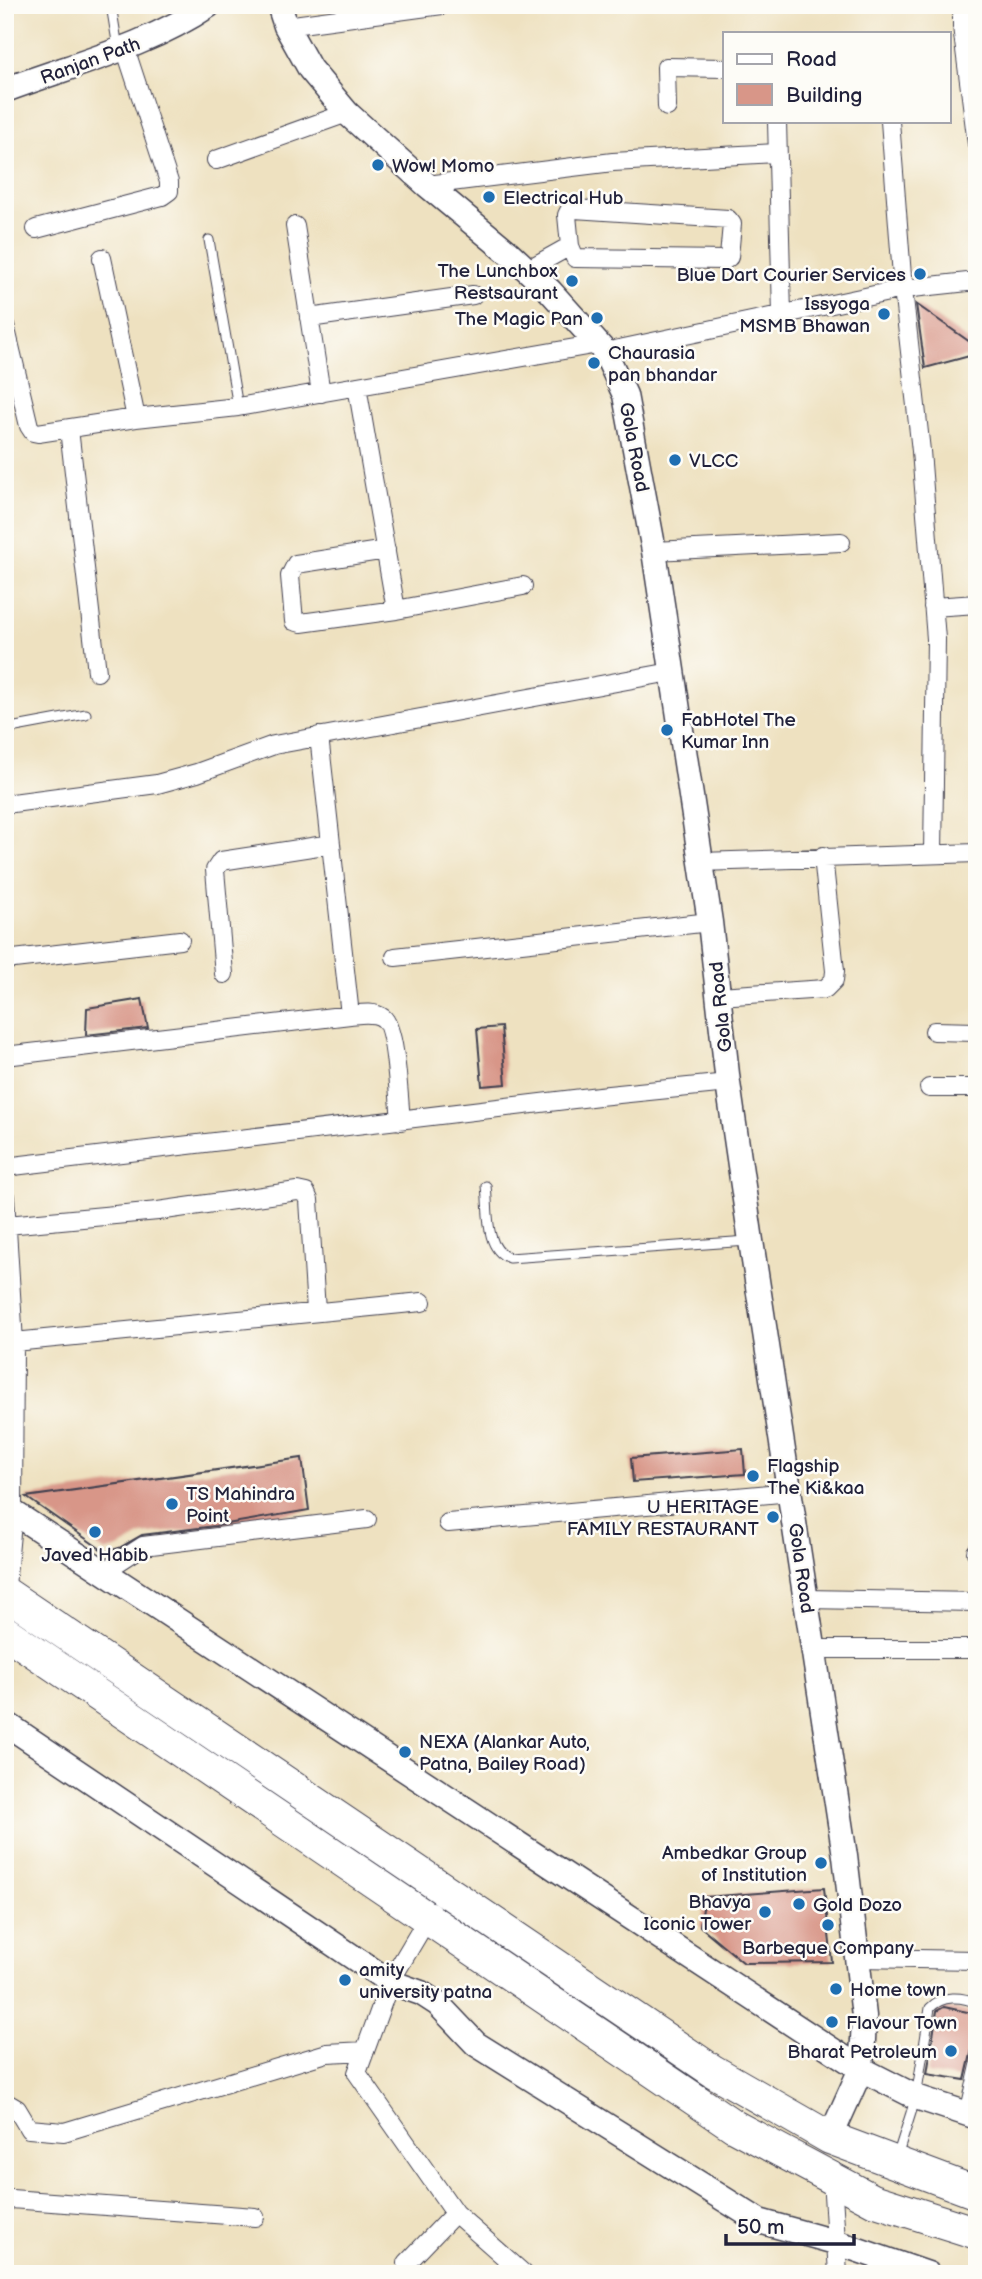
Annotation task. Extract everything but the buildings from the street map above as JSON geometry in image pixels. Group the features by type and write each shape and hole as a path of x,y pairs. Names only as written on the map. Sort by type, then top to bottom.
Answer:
{"highway":[{"path":"6,1595 713,2071 831,2138 977,2193"},
{"path":"5,1632 734,2126 873,2200 977,2233"}],"street":[{"name":"Ranjan Path","path":"5,90 122,49 190,18 209,5"},
{"path":"283,16 442,5"},
{"path":"966,7 962,26 977,144"},
{"name":"Gola Road","path":"283,16 310,69 346,113 527,270 601,348 625,395 654,551 710,922 728,1083 791,1492 858,1958 864,2016 861,2069 831,2138"},
{"path":"36,229 162,196 169,191 169,182 122,49"},
{"path":"667,107 666,67 723,68"},
{"path":"216,160 346,113"},
{"path":"777,122 782,315"},
{"path":"890,122 936,639 933,854"},
{"path":"427,185 612,162 776,153"},
{"path":"574,209 728,219 732,224 729,257 725,260 578,259 573,256 570,246 567,215 574,209"},
{"path":"295,226 321,393"},
{"path":"527,270 570,246"},
{"path":"102,258 136,418"},
{"path":"5,325 30,430 38,433 136,418 238,407 601,348 782,315 903,289 977,281"},
{"path":"309,318 473,295"},
{"path":"358,386 396,610"},
{"path":"69,429 97,672"},
{"path":"654,551 841,542"},
{"path":"386,550 296,564 290,576 294,621 301,623 396,610 523,586"},
{"path":"933,607 977,604"},
{"path":"5,804 157,785 256,750 319,736 671,672"},
{"path":"319,736 350,1015"},
{"path":"224,974 215,870 220,861 331,844"},
{"path":"700,862 977,853"},
{"path":"719,996 815,991 831,985 835,971 823,856"},
{"path":"395,957 710,922"},
{"path":"5,960 180,940"},
{"path":"5,1056 350,1015 376,1015 387,1021 393,1040 401,1121"},
{"path":"934,1031 977,1032"},
{"path":"5,1167 728,1083"},
{"path":"929,1088 977,1088"},
{"path":"7,1224 158,1211 297,1191 306,1193 309,1200 316,1311"},
{"path":"5,1197 14,1342 6,1595"},
{"path":"14,1342 422,1302"},
{"path":"448,1522 791,1492"},
{"path":"9,1509 861,2069 916,2097 970,2115"},
{"path":"103,1572 143,1546 367,1519"},
{"path":"806,1599 977,1602"},
{"path":"814,1649 977,1649"},
{"path":"5,1723 390,1982 421,1993 438,2004 476,2044 759,2221 835,2242 928,2274"},
{"path":"446,1889 390,1982 356,2073 455,2213 524,2274"},
{"path":"858,1958 977,1960"},
{"path":"5,2102 17,2109 29,2129 64,2132 327,2053 365,2050"},
{"path":"832,2178 838,2274"},
{"path":"5,2203 11,2199 255,2217"},
{"path":"408,2274 407,2263 455,2213"}],"lane":[{"path":"111,5 122,49"},
{"path":"209,240 238,407"},
{"path":"5,729 86,714"},
{"path":"486,1186 492,1241 496,1250 509,1258 751,1241"},
{"path":"896,2161 916,2097 930,2008 938,2000 951,1997 977,2003"},
{"path":"970,2115 977,2059"}],"place":[{"name":"Wow! Momo","path":"378,165"},
{"name":"Electrical Hub","path":"489,197"},
{"name":"Blue Dart Courier Services","path":"920,274"},
{"name":"The Lunchbox Restsaurant","path":"572,281"},
{"name":"Issyoga MSMB Bhawan","path":"884,314"},
{"name":"The Magic Pan","path":"597,318"},
{"name":"Chaurasia pan bhandar","path":"594,363"},
{"name":"VLCC","path":"675,460"},
{"name":"FabHotel The Kumar Inn","path":"667,730"},
{"name":"Flagship The Ki&kaa","path":"753,1476"},
{"name":"TS Mahindra Point","path":"172,1504"},
{"name":"U HERITAGE FAMILY RESTAURANT","path":"773,1517"},
{"name":"Javed Habib","path":"95,1532"},
{"name":"NEXA (Alankar Auto, Patna, Bailey Road)","path":"405,1752"},
{"name":"Ambedkar Group of Institution","path":"821,1863"},
{"name":"Gold Dozo","path":"799,1904"},
{"name":"Bhavya Iconic Tower","path":"765,1912"},
{"name":"Barbeque Company","path":"828,1925"},
{"name":"amity university patna","path":"345,1980"},
{"name":"Home town","path":"836,1989"},
{"name":"Flavour Town","path":"832,2022"},
{"name":"Bharat Petroleum","path":"951,2051"}]}
